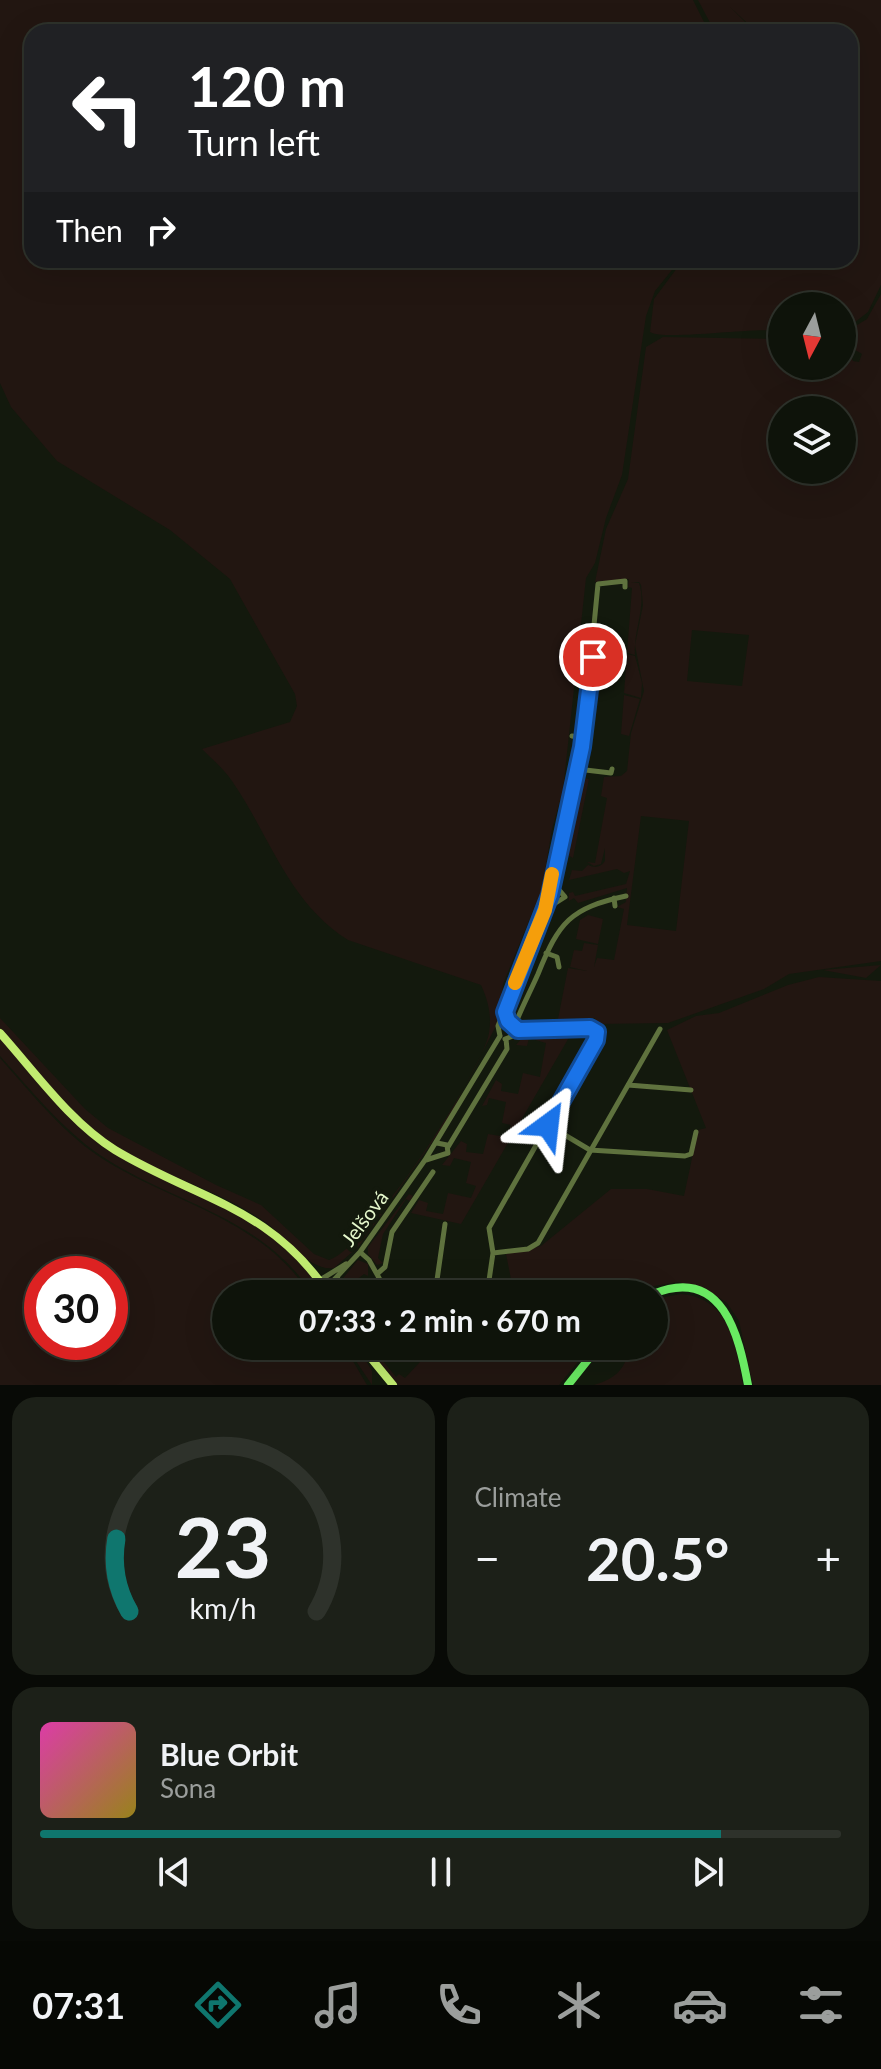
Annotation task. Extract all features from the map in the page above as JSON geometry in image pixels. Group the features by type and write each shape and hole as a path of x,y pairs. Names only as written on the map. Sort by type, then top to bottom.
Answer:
{"main road":[{"path":"668,1290 693,1290 724,1310 737,1331 748,1385"},
{"path":"568,1385 588,1360"}],"street":[{"path":"489,1280 493,1253 489,1228 596,1040 595,1029 516,1029 506,1021 505,1012 550,895 583,738 598,584 625,581 625,587"},
{"path":"585,628 595,629"},
{"path":"572,736 583,738"},
{"path":"577,769 611,773 612,769"},
{"path":"545,910 565,897 558,889 550,895"},
{"path":"513,1036 520,1013 559,929 576,912 626,896"},
{"path":"614,898 615,906"},
{"path":"546,953 557,957 559,967"},
{"path":"520,1013 497,1028 503,1038 525,1031"},
{"path":"493,1253 535,1246 660,1029"},
{"path":"0,1033 100,1139 138,1162 260,1222 299,1255 320,1280 350,1263"},
{"name":"Jelšová","path":"333,1280 360,1252 437,1143 503,1038"},
{"name":"Jelšová","path":"425,1160 445,1156 507,1049 503,1038"},
{"path":"628,1085 691,1090"},
{"path":"548,1125 590,1150 685,1156 692,1152 696,1132"},
{"path":"437,1143 448,1147"},
{"name":"Jelšová","path":"377,1274 385,1267 392,1232 433,1172"},
{"path":"437,1280 445,1224"},
{"path":"360,1252 380,1280"},
{"path":"339,1280 340,1274"},
{"path":"372,1360 393,1385"}],"shaded area":[{"path":"0,0 693,0 705,24 24,24 24,268 674,268 655,291 646,316 622,475 606,518 595,563 586,578 563,790 552,829 542,889 503,984 500,1018 482,1053 490,1020 481,985 348,940 327,925 295,887 232,781 202,749 290,722 297,706 295,694 230,579 170,530 57,461 11,407 0,383"},
{"path":"698,0 881,0 881,285 868,312 856,321 856,292 768,292 768,330 673,335 650,332 654,299 677,268 858,268 858,24 748,24 730,7 747,24 711,24"},
{"path":"881,294 881,961 789,974 764,989 668,1023 597,1024 595,1018 558,1019 568,968 587,971 570,967 574,950 582,951 584,943 598,945 594,967 597,958 614,960 624,909 617,907 626,902 627,888 578,903 574,898 569,901 569,893 573,892 575,896 626,884 630,871 624,873 617,869 569,880 572,870 582,871 588,865 597,867 601,865 605,861 605,848 601,864 594,866 587,862 595,863 607,798 601,796 604,777 621,776 627,771 631,733 644,691 635,645 635,655 627,653 632,588 628,587 629,579 595,582 606,529 628,479 646,347 663,337 768,339 768,380 856,380 856,362 859,362 862,354 856,350 856,326 867,319","holes":["639,582 641,585 643,605 635,645 641,610 639,583 631,583","692,630 749,635 742,686 687,681","641,816 689,821 676,931 627,925"]},
{"path":"627,654 635,656 642,683 641,698 624,693"},
{"path":"624,695 640,699 629,736 621,734"},
{"path":"583,778 589,779 573,858 566,854"},
{"path":"588,915 603,919 598,944 576,939 580,920"},
{"path":"881,965 866,978 823,970"},
{"path":"819,977 881,981 881,1385 753,1385 739,1321 727,1303 705,1288 678,1282 668,1284 668,1280 511,1280 506,1254 541,1246 611,1189 647,1189 684,1196 698,1130 706,1128 667,1030 696,1016 719,1013 788,985"},
{"path":"0,1018 85,1109 108,1128 261,1205 314,1254 329,1260 346,1249 369,1226 420,1158 465,1086 447,1121 359,1246 334,1268 325,1268 306,1259 265,1222 246,1210 144,1163 106,1140 50,1087 0,1028"},
{"path":"571,1034 461,1224 411,1213 419,1200 428,1203 426,1211 443,1214 448,1193 471,1198 476,1186 466,1183 471,1162 454,1158 450,1166 442,1165 461,1141 467,1144 466,1152 483,1154 488,1134 506,1137 511,1125 502,1123 506,1102 489,1098 487,1105 482,1106 496,1080 502,1084 501,1091 518,1094 523,1073 540,1077 546,1043 529,1038 527,1046 516,1045 522,1038"},
{"path":"0,1037 90,1135 245,1216 300,1260 315,1280 301,1280 268,1246 242,1228 127,1172 100,1155 47,1108 0,1056"},
{"path":"0,1058 49,1113 91,1151 132,1176 243,1231 268,1248 298,1280 212,1280 212,1360 352,1360 367,1385 0,1385"},
{"path":"409,1194 413,1196 410,1201 406,1199 383,1234 378,1258 383,1263 377,1265 368,1254 368,1247"},
{"path":"358,1260 368,1264 368,1276 364,1274 356,1280 342,1280"},
{"path":"681,1294 697,1297 720,1314 733,1340 743,1385 594,1385 619,1372 626,1360 668,1360 668,1296"},
{"path":"355,1360 365,1360 372,1371 372,1385"},
{"path":"376,1360 382,1360 396,1377 399,1374 405,1378 420,1362 430,1360 580,1360 559,1385 398,1385"}],"slow traffic":[{"path":"515,983 545,910 552,874"}],"route":[{"path":"548,1125 596,1040 597,1032 590,1028 518,1030 508,1021 505,1012 550,895 554,862 582,747 593,657"}]}
